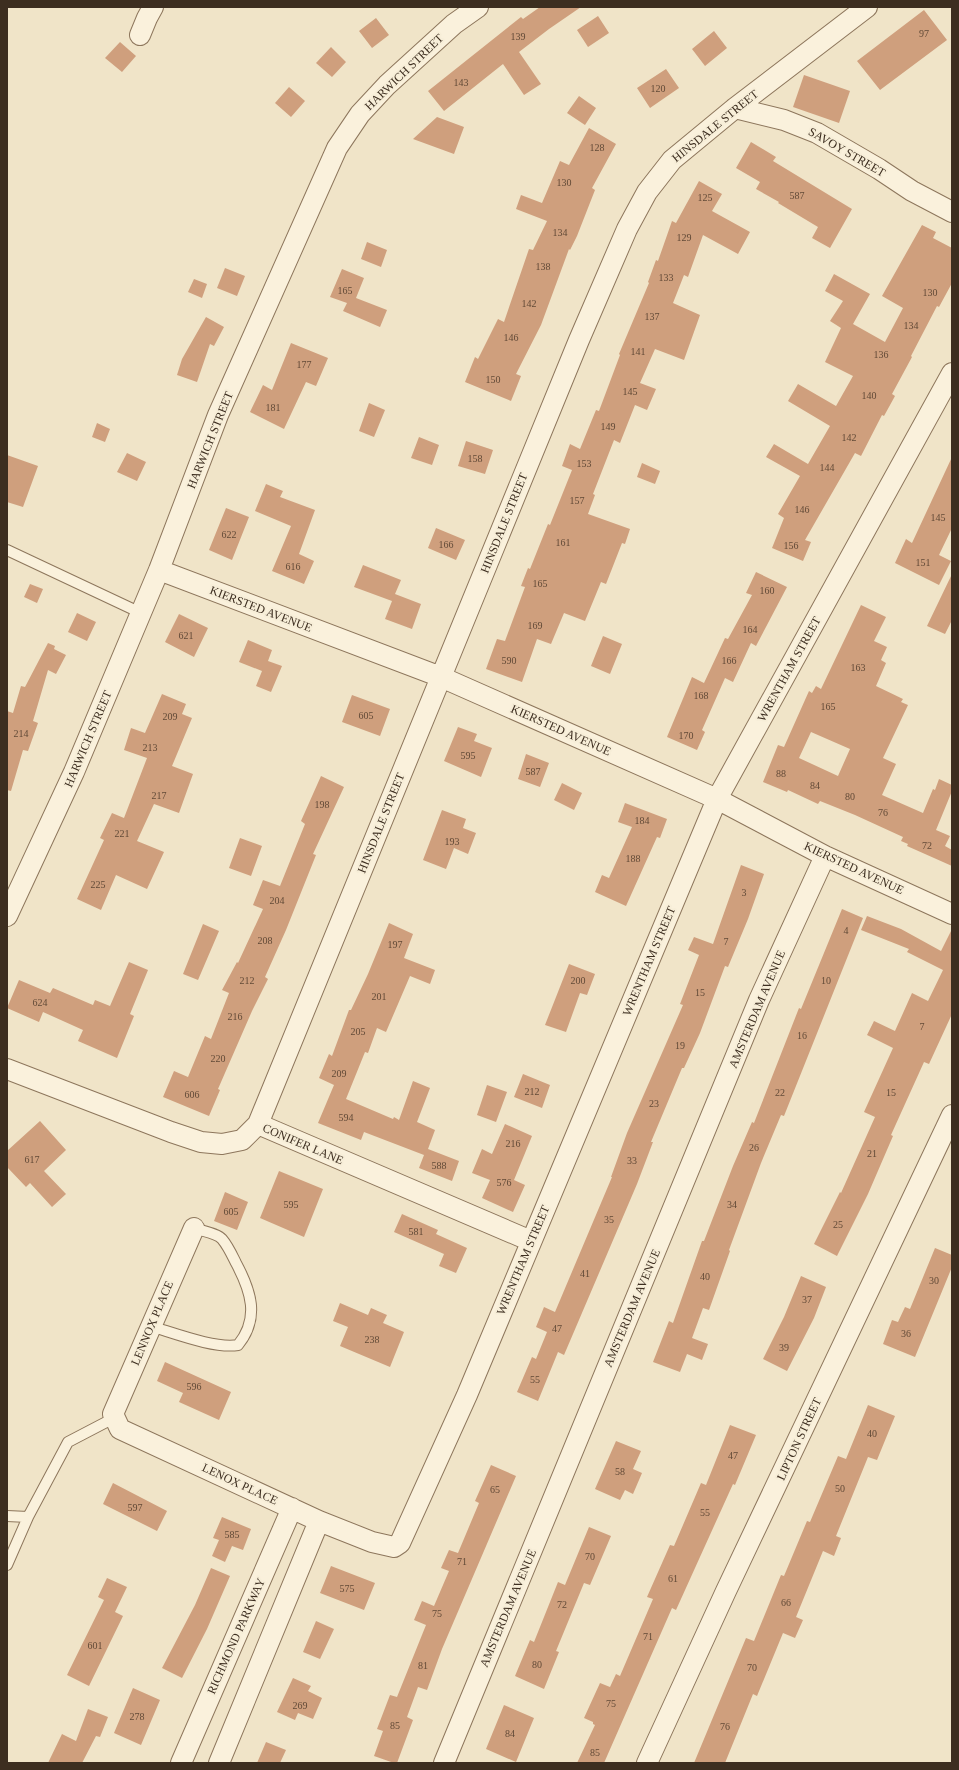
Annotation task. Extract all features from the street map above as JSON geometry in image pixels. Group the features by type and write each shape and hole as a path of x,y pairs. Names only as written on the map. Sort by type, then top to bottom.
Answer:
{"street":[{"path":"140,35 153,7"},
{"name":"HARWICH STREET","path":"7,916 74,772 142,613 218,415 337,148 360,114 387,85 454,24 478,7"},
{"name":"HINSDALE STREET","path":"258,1124 579,340 627,229 647,192 672,160 735,108 867,7"},
{"name":"SAVOY STREET","path":"735,108 784,120 817,133 879,169 912,191 952,212"},
{"name":"WRENTHAM STREET","path":"372,1542 394,1546 400,1543 467,1395 717,799 952,373"},
{"name":"KIERSTED AVENUE","path":"159,570 441,677 717,799 825,856 952,914"},
{"name":"AMSTERDAM AVENUE","path":"444,1763 760,1000 825,856"},
{"name":"CONIFER LANE","path":"7,1069 200,1142 222,1144 242,1140 258,1124 531,1241"},
{"name":"LIPTON STREET","path":"647,1763 726,1591 952,1115"},
{"name":"LENNOX PLACE","path":"114,1418 114,1414 150,1326 194,1228"},
{"name":"LENOX PLACE","path":"114,1418 120,1429 292,1508 372,1542"},
{"name":"RICHMOND PARKWAY","path":"181,1763 292,1508"},
{"path":"219,1763 319,1520"}],"lane":[{"path":"7,550 142,613"},
{"path":"150,1326 230,1347 238,1346 245,1337 250,1326 251,1301 246,1281 233,1257 221,1238 194,1228"},
{"path":"7,1565 28,1517 68,1442 114,1418"},
{"path":"7,1516 28,1517"}],"building":[{"path":"540,7 581,7 519,52 541,84 524,95 503,64 444,111 428,91 521,17 523,19"},
{"path":"924,10 947,40 880,90 857,61"},
{"path":"598,16 609,33 588,47 577,30"},
{"path":"376,18 389,35 372,48 359,31"},
{"path":"714,31 727,48 705,66 692,49"},
{"path":"120,42 136,56 122,72 105,58"},
{"path":"331,47 346,62 332,77 316,63"},
{"path":"666,69 679,88 650,108 637,88"},
{"path":"804,75 850,91 839,123 793,107"},
{"path":"289,87 305,101 291,117 275,103"},
{"path":"579,96 596,108 585,125 567,113"},
{"path":"437,117 464,127 454,154 413,139"},
{"path":"589,128 616,144 592,188 595,190 577,236 570,250 569,249 541,325 516,374 521,376 511,401 465,382 475,357 478,359 498,319 504,322 529,249 533,250 547,221 516,209 521,195 542,203 560,161 569,165"},
{"path":"751,142 776,157 773,161 852,209 830,248 812,238 818,227 756,189 760,182 736,168"},
{"path":"699,181 722,194 712,211 750,232 738,254 703,235 688,277 684,275 673,303 700,315 684,360 655,349 640,383 656,389 647,410 635,405 620,443 614,440 593,494 595,495 588,514 630,529 625,544 622,543 606,584 601,582 585,621 564,613 551,644 537,639 522,682 486,669 497,639 505,641 525,587 521,586 528,568 530,569 548,524 550,525 572,470 562,466 570,444 580,449 596,410 599,411 620,355 619,354 649,283 648,282 656,260 658,261 672,221 676,223"},
{"path":"922,225 936,232 933,238 952,248 952,283 939,307 937,306 911,356 912,357 892,394 895,396 884,416 882,415 861,456 855,453 805,540 811,542 803,561 772,548 784,518 778,514 800,476 766,457 774,444 808,464 830,426 788,401 798,384 836,406 853,376 825,362 841,328 830,321 843,301 825,291 834,274 870,294 853,324 885,342 903,308 882,296"},
{"path":"367,242 387,250 381,267 361,259"},
{"path":"225,268 245,276 237,296 217,288"},
{"path":"342,269 364,278 356,298 387,310 380,327 343,311 347,303 330,297"},
{"path":"194,279 207,284 202,298 188,292"},
{"path":"206,317 224,327 214,346 210,344 197,382 177,375 182,359"},
{"path":"291,343 328,358 316,386 306,382 284,429 250,412 263,385 272,390"},
{"path":"369,403 385,410 374,437 359,431"},
{"path":"97,423 110,429 105,442 92,437"},
{"path":"419,437 439,445 432,465 411,458"},
{"path":"466,441 493,450 485,474 458,466"},
{"path":"127,453 146,462 137,481 117,472"},
{"path":"7,455 38,466 23,507 7,502"},
{"path":"952,457 952,528 939,555 951,561 939,585 895,563 906,539 912,543"},
{"path":"642,463 660,471 655,484 637,477"},
{"path":"266,484 283,491 280,497 315,510 299,554 314,561 304,584 272,571 291,526 255,511"},
{"path":"226,508 249,517 232,560 209,550"},
{"path":"436,528 465,540 456,560 428,548"},
{"path":"363,565 401,580 395,594 421,604 412,629 385,619 392,601 354,587"},
{"path":"756,572 787,587 756,646 751,643 733,682 725,678 702,730 705,732 697,750 667,737 692,677 704,683 725,638 728,639 752,595 746,593"},
{"path":"952,574 952,620 945,634 927,626"},
{"path":"30,584 43,589 37,603 24,597"},
{"path":"861,605 886,617 874,641 887,647 881,660 886,663 876,686 903,699 901,702 908,705 883,758 896,764 882,795 923,813 939,779 952,785 952,791 936,830 950,836 945,846 952,850 952,866 907,846 908,844 901,841 903,837 855,815 820,801 818,804 788,790 787,792 763,782 778,745 784,747 809,691 812,693 816,686 821,689","holes":["811,732 850,749 838,776 799,758"]},
{"path":"77,613 96,622 87,641 68,632"},
{"path":"179,614 208,628 194,657 165,642"},
{"path":"603,636 622,644 610,674 591,666"},
{"path":"248,640 272,650 268,661 282,666 271,692 256,686 262,671 239,662"},
{"path":"48,643 55,646 54,649 66,655 56,674 48,670 33,721 38,723 28,751 23,750 11,791 7,790 7,711 13,713 21,686 25,687"},
{"path":"162,694 186,704 182,714 192,718 172,766 193,774 179,813 154,804 137,841 164,852 147,889 116,875 101,910 77,899 104,840 100,838 112,813 124,818 147,758 124,750 131,728 145,733"},
{"path":"352,695 390,709 380,736 342,722"},
{"path":"458,727 477,734 474,741 492,748 481,777 444,761"},
{"path":"526,754 549,763 540,787 518,779"},
{"path":"321,776 344,787 313,854 316,855 286,930 265,977 268,979 252,1011 218,1089 220,1090 209,1116 163,1097 174,1071 188,1077 205,1036 211,1039 229,993 222,990 237,962 238,963 263,909 253,905 263,880 280,886 305,824 301,821"},
{"path":"562,783 582,793 574,810 554,800"},
{"path":"625,803 667,819 660,838 657,837 626,906 595,892 602,875 609,878 632,827 618,822"},
{"path":"442,810 466,819 463,828 476,833 468,854 454,848 446,869 423,860"},
{"path":"240,838 262,846 251,876 229,868"},
{"path":"741,865 764,874 748,919 728,967 725,966 700,1033 684,1068 682,1068 651,1142 653,1142 637,1184 564,1355 558,1352 538,1401 517,1392 532,1357 536,1359 547,1332 536,1327 544,1307 555,1312 612,1177 627,1133 683,1005 680,1004 699,955 688,950 694,937 713,944"},
{"path":"842,909 863,918 784,1116 781,1115 761,1163 709,1310 703,1308 692,1338 708,1344 702,1360 687,1354 680,1372 653,1362 669,1321 673,1323 702,1241 704,1241 752,1122 754,1123 799,1008 801,1009"},
{"path":"867,916 901,929 941,951 952,929 952,1014 929,1064 924,1062 891,1135 893,1136 868,1194 837,1256 814,1244 840,1192 841,1193 875,1117 864,1112 893,1048 867,1035 874,1021 895,1031 912,993 928,1001 943,970 907,952 909,949 861,930"},
{"path":"389,923 413,934 404,958 435,970 430,984 410,976 386,1032 377,1028 368,1053 365,1052 346,1099 393,1119 394,1117 399,1120 413,1081 430,1088 417,1122 435,1130 428,1149 459,1161 452,1181 419,1168 424,1155 364,1132 361,1140 318,1123 334,1085 319,1078 329,1054 332,1056 349,1010 351,1010 368,974"},
{"path":"203,924 219,931 198,980 183,974"},
{"path":"129,962 148,970 130,1014 134,1016 117,1058 78,1041 83,1030 43,1012 39,1022 7,1008 19,980 50,993 53,988 93,1005 95,1000 110,1006"},
{"path":"569,964 595,974 587,995 580,993 566,1032 545,1025"},
{"path":"523,1074 550,1085 542,1108 514,1097"},
{"path":"487,1085 507,1092 496,1122 477,1115"},
{"path":"40,1121 66,1150 44,1171 66,1194 52,1207 30,1183 26,1187 7,1167 7,1151"},
{"path":"505,1124 532,1136 514,1180 525,1185 513,1212 482,1198 490,1180 472,1173 482,1149 492,1154"},
{"path":"279,1171 323,1189 304,1237 260,1218"},
{"path":"225,1192 248,1202 237,1230 214,1221"},
{"path":"402,1214 438,1230 436,1234 467,1248 456,1273 439,1266 444,1254 394,1232"},
{"path":"935,1248 952,1255 952,1267 915,1357 883,1344 892,1320 898,1322 905,1307 910,1309"},
{"path":"801,1276 826,1287 814,1318 787,1371 763,1359 784,1317"},
{"path":"340,1303 368,1315 371,1308 387,1315 383,1323 404,1332 390,1367 340,1346 348,1327 333,1321"},
{"path":"165,1362 231,1392 219,1420 179,1402 183,1393 157,1381"},
{"path":"868,1405 895,1416 877,1460 868,1457 836,1536 841,1538 834,1556 823,1551 796,1617 803,1620 795,1638 783,1633 757,1696 753,1694 725,1763 694,1763 746,1638 754,1641 781,1575 784,1576 807,1521 810,1522 838,1456 846,1459"},
{"path":"730,1425 756,1435 735,1485 733,1484 676,1610 672,1608 604,1763 577,1763 595,1725 593,1722 584,1718 600,1683 610,1687 616,1674 620,1676 653,1599 647,1597 670,1545 674,1546 701,1483 706,1485"},
{"path":"616,1441 641,1451 633,1469 642,1473 633,1494 625,1490 620,1500 595,1489"},
{"path":"491,1465 516,1476 442,1649 427,1690 418,1687 407,1717 413,1720 397,1763 374,1756 383,1731 377,1729 390,1695 397,1697 426,1625 414,1620 422,1601 434,1606 449,1571 441,1568 449,1550 458,1553 479,1503 475,1501"},
{"path":"113,1483 167,1511 157,1531 103,1504"},
{"path":"222,1517 251,1529 243,1550 232,1546 225,1562 212,1556 219,1540 213,1538"},
{"path":"589,1527 611,1536 590,1585 584,1583 556,1651 559,1652 544,1689 515,1676 530,1640 534,1642 558,1582 565,1585"},
{"path":"331,1566 375,1583 364,1610 320,1593"},
{"path":"211,1568 230,1576 207,1629 182,1678 162,1668 195,1605"},
{"path":"107,1578 127,1587 115,1612 123,1616 89,1686 67,1675 104,1600 98,1597"},
{"path":"316,1621 334,1629 320,1659 303,1652"},
{"path":"293,1678 311,1686 308,1691 322,1698 313,1719 298,1713 295,1720 277,1712"},
{"path":"133,1688 160,1700 141,1745 114,1733"},
{"path":"504,1705 534,1718 516,1762 486,1749"},
{"path":"88,1709 108,1717 100,1737 96,1736 82,1763 48,1763 62,1734 76,1741"},
{"path":"266,1742 286,1750 280,1763 257,1763"}]}
